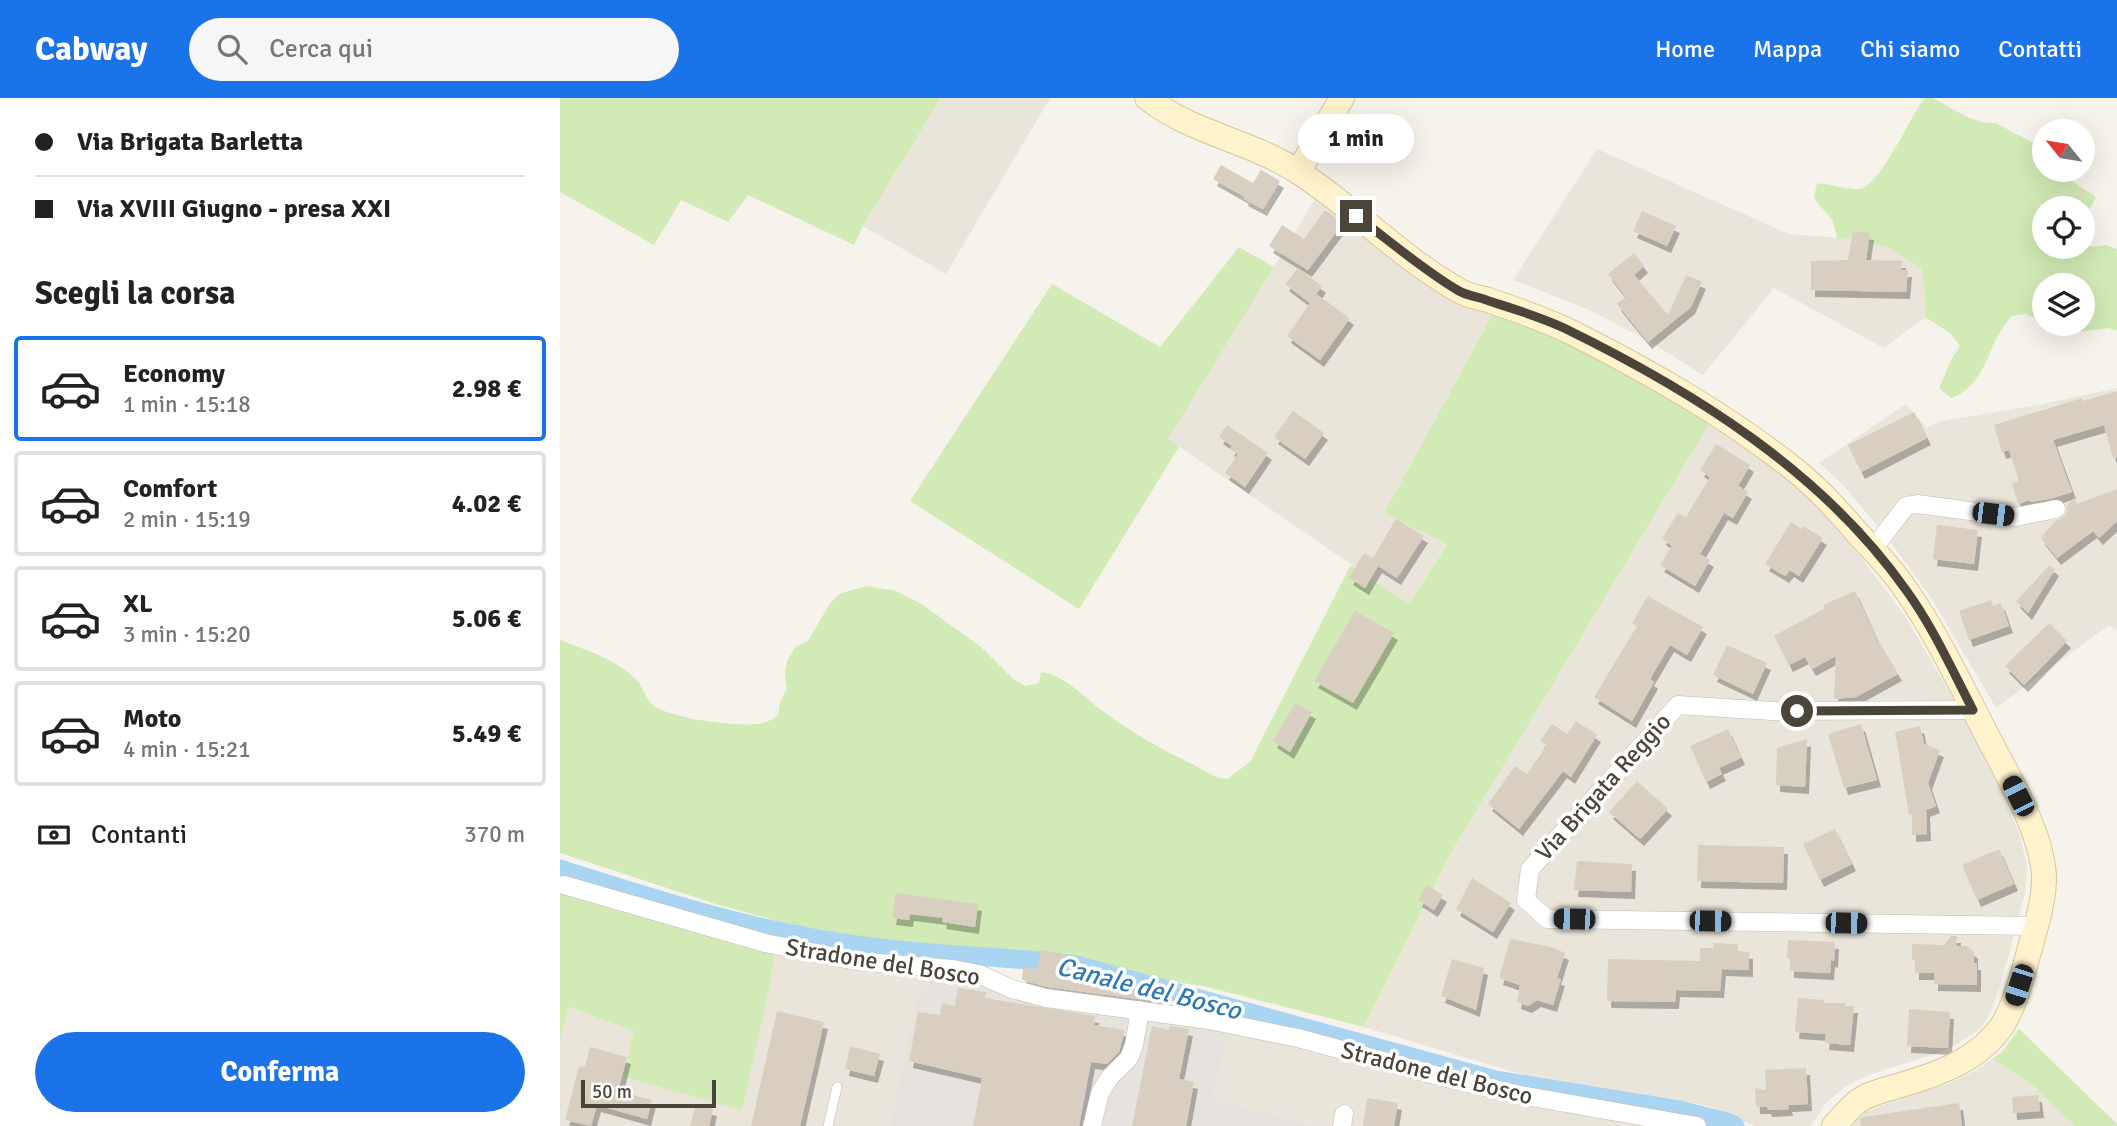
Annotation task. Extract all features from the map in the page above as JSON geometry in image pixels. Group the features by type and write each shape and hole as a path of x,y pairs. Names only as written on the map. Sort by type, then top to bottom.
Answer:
{"main road":[{"path":"1147,98 1179,119 1274,158 1298,172 1461,293 1560,326 1689,397 1749,436 1796,471 1822,495 1873,549 1921,611 2018,796 2040,849 2044,880 2036,926 2014,999 2004,1023 1987,1044 1952,1068 1865,1097 1848,1109 1835,1126"},
{"path":"1298,172 1342,98"}],"street":[{"path":"1873,549 1906,506 1917,504 2015,517 2056,509"},
{"name":"Via Brigata Reggio","path":"1973,710 1772,711 1678,705 1530,869 1526,900 1547,919 2036,926"},
{"name":"Stradone del Bosco","path":"565,885 765,943 856,961 953,969 979,974 1012,989 1046,998 1209,1020 1298,1038 1520,1095 1697,1126"},
{"path":"1092,1126 1100,1093 1110,1077 1129,1058 1140,1010"}],"lane":[{"path":"828,1126 837,1087"}],"shaded area":[{"path":"941,98 1050,98 946,274 863,226"},
{"path":"1597,149 1789,234 1854,239 1889,248 1921,268 1926,303 1925,317 1884,348 1774,288 1703,375 1649,341 1587,309 1513,280"},
{"path":"1322,188 1496,308 1384,513 1447,543 1409,604 1168,439"},
{"path":"2117,388 2117,630 2109,625 1996,708 1932,599 1889,540 1844,486 1819,463 1906,404 1927,428 1938,422"},
{"path":"1710,423 1745,441 1820,508 1905,616 1985,753 2019,833 2027,864 2025,893 2000,987 1990,1014 1980,1029 1938,1053 1871,1074 1846,1086 1826,1103 1811,1126 1754,1126 1714,1108 1694,1103 1597,1091 1540,1080 1364,1027 1452,851"},
{"path":"775,949 928,974 896,1126 560,1126 560,1039 569,1007 635,1031 623,1077 741,1109 770,984"},
{"path":"928,974 1231,1021 1212,1099 1315,1126 891,1126 917,997 926,986"},
{"path":"1231,1021 1534,1106 1663,1126 1315,1126 1212,1099"},
{"path":"1992,1059 2030,1083 2075,1126 1849,1126 1864,1113 1950,1083"}],"green space":[{"path":"560,98 941,98 854,245 748,195 728,222 681,200 654,245 560,192"},
{"path":"1925,98 1933,98 1967,117 1996,123 2032,142 2032,182 2074,182 2094,196 2032,196 2032,259 2095,259 2095,246 2105,245 2117,249 2117,331 2108,328 2095,330 2095,273 2032,273 2032,317 2025,314 2011,316 1979,375 1967,389 1951,398 1939,388 1960,346 1950,333 1925,317 1926,303 1921,268 1889,248 1854,239 1837,238 1833,221 1814,198 1817,183 1856,189 1868,185 1886,163"},
{"path":"1239,247 1274,267 1168,439 1179,447 1079,609 910,501 1052,284 1160,347"},
{"path":"1496,308 1574,339 1710,423 1452,851 1364,1027 1203,986 1154,979 1079,978 1036,971 960,947 877,943 802,928 716,904 560,853 560,640 600,656 628,672 641,685 651,703 663,711 708,721 764,723 778,715 780,702 787,689 787,661 795,647 808,641 829,605 839,594 866,586 896,591 923,605 981,647 1013,679 1025,686 1039,683 1041,672 1058,677 1142,738 1211,775 1227,779 1250,762 1351,565 1409,604 1447,544 1384,513"},
{"path":"560,882 775,949 770,984 742,1110 623,1077 634,1031 569,1007 560,1039"},
{"path":"2019,1029 2117,1126 2075,1126 2030,1083 1992,1059 2002,1052"}],"building":[{"path":"1221,165 1253,183 1261,170 1280,181 1263,209 1213,179"},
{"path":"1325,210 1343,223 1308,270 1269,246 1282,225 1304,239"},
{"path":"1642,211 1676,226 1667,246 1633,231"},
{"path":"1853,231 1870,233 1866,260 1902,261 1901,270 1908,270 1906,292 1811,290 1811,261 1848,260"},
{"path":"1634,253 1644,266 1634,275 1668,315 1686,275 1702,282 1691,307 1648,342 1617,304 1626,297 1608,274"},
{"path":"1298,268 1322,286 1310,303 1285,284"},
{"path":"1316,294 1350,318 1320,360 1287,336"},
{"path":"2117,391 2117,458 2113,458 2104,425 2053,440 2072,492 2018,504 2012,483 2019,481 2009,450 2002,452 1994,425 2082,398 2083,401"},
{"path":"1293,411 1324,433 1305,459 1274,437"},
{"path":"1914,412 1927,438 1861,472 1848,445"},
{"path":"1227,425 1268,453 1245,487 1225,473 1238,454 1219,437"},
{"path":"1716,444 1750,465 1738,486 1748,492 1733,518 1724,513 1700,554 1710,560 1695,586 1660,565 1672,546 1662,538 1678,513 1686,517 1710,477 1700,470"},
{"path":"2117,489 2117,521 2099,538 2093,531 2057,558 2041,538 2055,521 2064,517 2067,506 2074,498 2077,504"},
{"path":"1396,519 1424,536 1397,578 1378,566 1365,588 1349,578 1364,553 1373,558"},
{"path":"1791,522 1823,538 1799,576 1790,570 1785,576 1765,564"},
{"path":"1937,525 1978,530 1974,564 1933,559"},
{"path":"2050,565 2055,569 2028,613 2016,601"},
{"path":"1855,591 1879,644 1898,674 1856,697 1834,699 1836,656 1812,669 1805,657 1789,665 1774,636 1825,608 1823,605"},
{"path":"1648,596 1703,627 1687,655 1670,645 1650,679 1654,682 1632,721 1594,697 1637,626 1632,623"},
{"path":"1991,600 1993,606 2001,603 2009,626 1969,640 1959,611"},
{"path":"1355,611 1394,633 1353,703 1314,681"},
{"path":"2049,623 2067,641 2024,685 2005,666"},
{"path":"1727,645 1767,663 1753,694 1713,675"},
{"path":"1295,703 1312,712 1290,752 1273,741"},
{"path":"1576,721 1597,735 1571,777 1563,771 1519,829 1488,804 1515,766 1527,774 1547,745 1540,741 1552,724 1567,734"},
{"path":"1861,724 1877,780 1844,788 1828,734"},
{"path":"1920,726 1924,744 1940,750 1928,783 1936,806 1926,810 1927,834 1912,835 1912,814 1909,815 1895,732"},
{"path":"1728,729 1741,758 1719,768 1722,774 1706,782 1690,746"},
{"path":"1807,739 1805,787 1776,785 1777,748"},
{"path":"1637,781 1668,809 1640,839 1609,812"},
{"path":"1835,829 1852,864 1820,880 1803,844"},
{"path":"1698,845 1784,847 1783,883 1697,881"},
{"path":"1999,849 2014,884 1977,900 1962,865"},
{"path":"1577,861 1632,864 1631,892 1574,890"},
{"path":"1472,878 1511,903 1493,932 1456,909"},
{"path":"1427,885 1443,895 1434,910 1418,900"},
{"path":"896,893 978,904 975,927 942,922 943,918 910,914 909,920 892,918"},
{"path":"1951,936 1957,936 1956,946 1967,946 1974,952 1977,985 1934,984 1934,973 1915,973 1912,944 1944,945"},
{"path":"1510,939 1551,947 1565,953 1557,978 1561,979 1553,1005 1537,1000 1528,1006 1517,1002 1520,985 1499,978"},
{"path":"1788,940 1835,942 1830,973 1790,971 1790,959 1787,958"},
{"path":"1713,943 1738,944 1738,951 1749,952 1749,970 1722,969 1720,991 1676,990 1675,1002 1607,1001 1608,959 1700,961 1700,948 1714,948"},
{"path":"1041,950 1064,954 1061,971 1162,997 1161,1002 1048,987 1022,980 1023,967 1037,969"},
{"path":"1452,959 1484,968 1476,1010 1441,996"},
{"path":"958,988 986,992 985,998 1095,1016 1094,1025 1125,1030 1119,1052 1107,1064 1091,1062 1079,1126 973,1126 982,1078 909,1061 918,1012 940,1015 942,1003 955,1006"},
{"path":"1798,998 1854,1006 1850,1045 1825,1043 1826,1034 1795,1032"},
{"path":"1909,1009 1950,1012 1948,1048 1907,1046"},
{"path":"777,1011 824,1022 800,1126 751,1126"},
{"path":"1152,1026 1169,1030 1170,1026 1189,1029 1179,1079 1194,1082 1186,1126 1132,1126"},
{"path":"850,1046 880,1054 874,1076 845,1069"},
{"path":"590,1047 627,1057 618,1091 652,1100 647,1119 597,1105 591,1126 565,1120 579,1066 585,1067"},
{"path":"1806,1068 1808,1104 1788,1105 1789,1109 1768,1110 1767,1107 1756,1107 1755,1088 1766,1090 1765,1070"},
{"path":"2038,1095 2040,1111 2013,1113 2012,1097"},
{"path":"1367,1098 1398,1103 1394,1126 1363,1126"},
{"path":"1959,1103 1962,1126 1861,1126 1860,1119 1863,1117"},
{"path":"696,1105 713,1109 709,1126 690,1126"}],"waterway":[{"name":"Canale del Bosco","path":"560,869 710,915 787,933 891,949 1076,965 1495,1080 1679,1110 1735,1126"}],"route":[{"path":"1356,216 1461,293 1560,326 1605,349 1689,397 1796,471 1831,502 1906,589 1921,611 1973,710 1797,711"}]}
